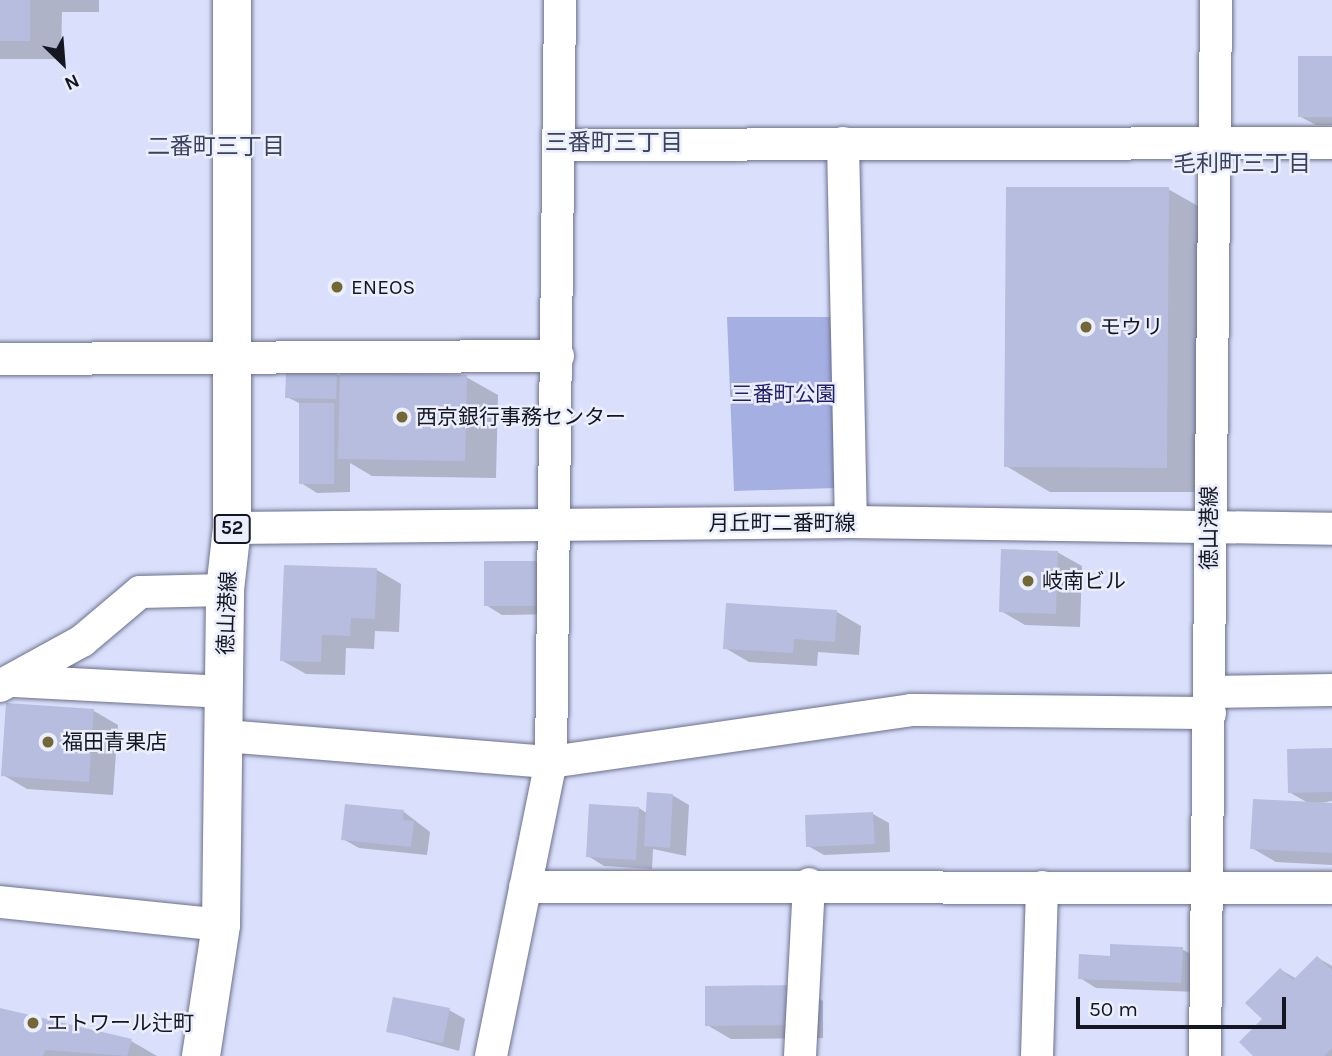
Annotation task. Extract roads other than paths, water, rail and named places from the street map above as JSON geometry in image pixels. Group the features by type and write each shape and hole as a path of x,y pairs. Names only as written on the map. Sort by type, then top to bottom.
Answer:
{"main road":[{"name":"徳山港線","path":"201,1056 221,925 225,590 232,528 229,357 232,0"}],"street":[{"path":"491,1056 551,762 558,356 560,0"},
{"name":"徳山港線","path":"1205,1056 1210,702 1208,529 1216,0"},
{"path":"559,145 843,143 1213,146 1332,143"},
{"path":"843,143 851,522"},
{"path":"0,359 558,356"},
{"name":"月丘町二番町線","path":"232,528 851,522 1332,529"},
{"path":"7,684 82,641 140,592 225,590"},
{"path":"7,684 225,692"},
{"path":"225,736 551,762 911,710 1210,702 1332,690"},
{"path":"525,887 809,884 1332,888"},
{"path":"800,1056 809,884"},
{"path":"1037,1056 1042,887"},
{"path":"0,902 221,925"}],"place":[{"name":"ENEOS","path":"337,287"},
{"name":"モウリ","path":"1086,327"},
{"name":"西京銀行事務センター","path":"402,417"},
{"name":"岐南ビル","path":"1028,581"},
{"name":"福田青果店","path":"48,742"},
{"name":"エトワール辻町","path":"33,1023"}],"district":[{"name":"三番町三丁目","path":"614,143"},
{"name":"二番町三丁目","path":"216,147"},
{"name":"毛利町三丁目","path":"1242,164"}],"park label":[{"name":"三番町公園","path":"784,394"}]}
